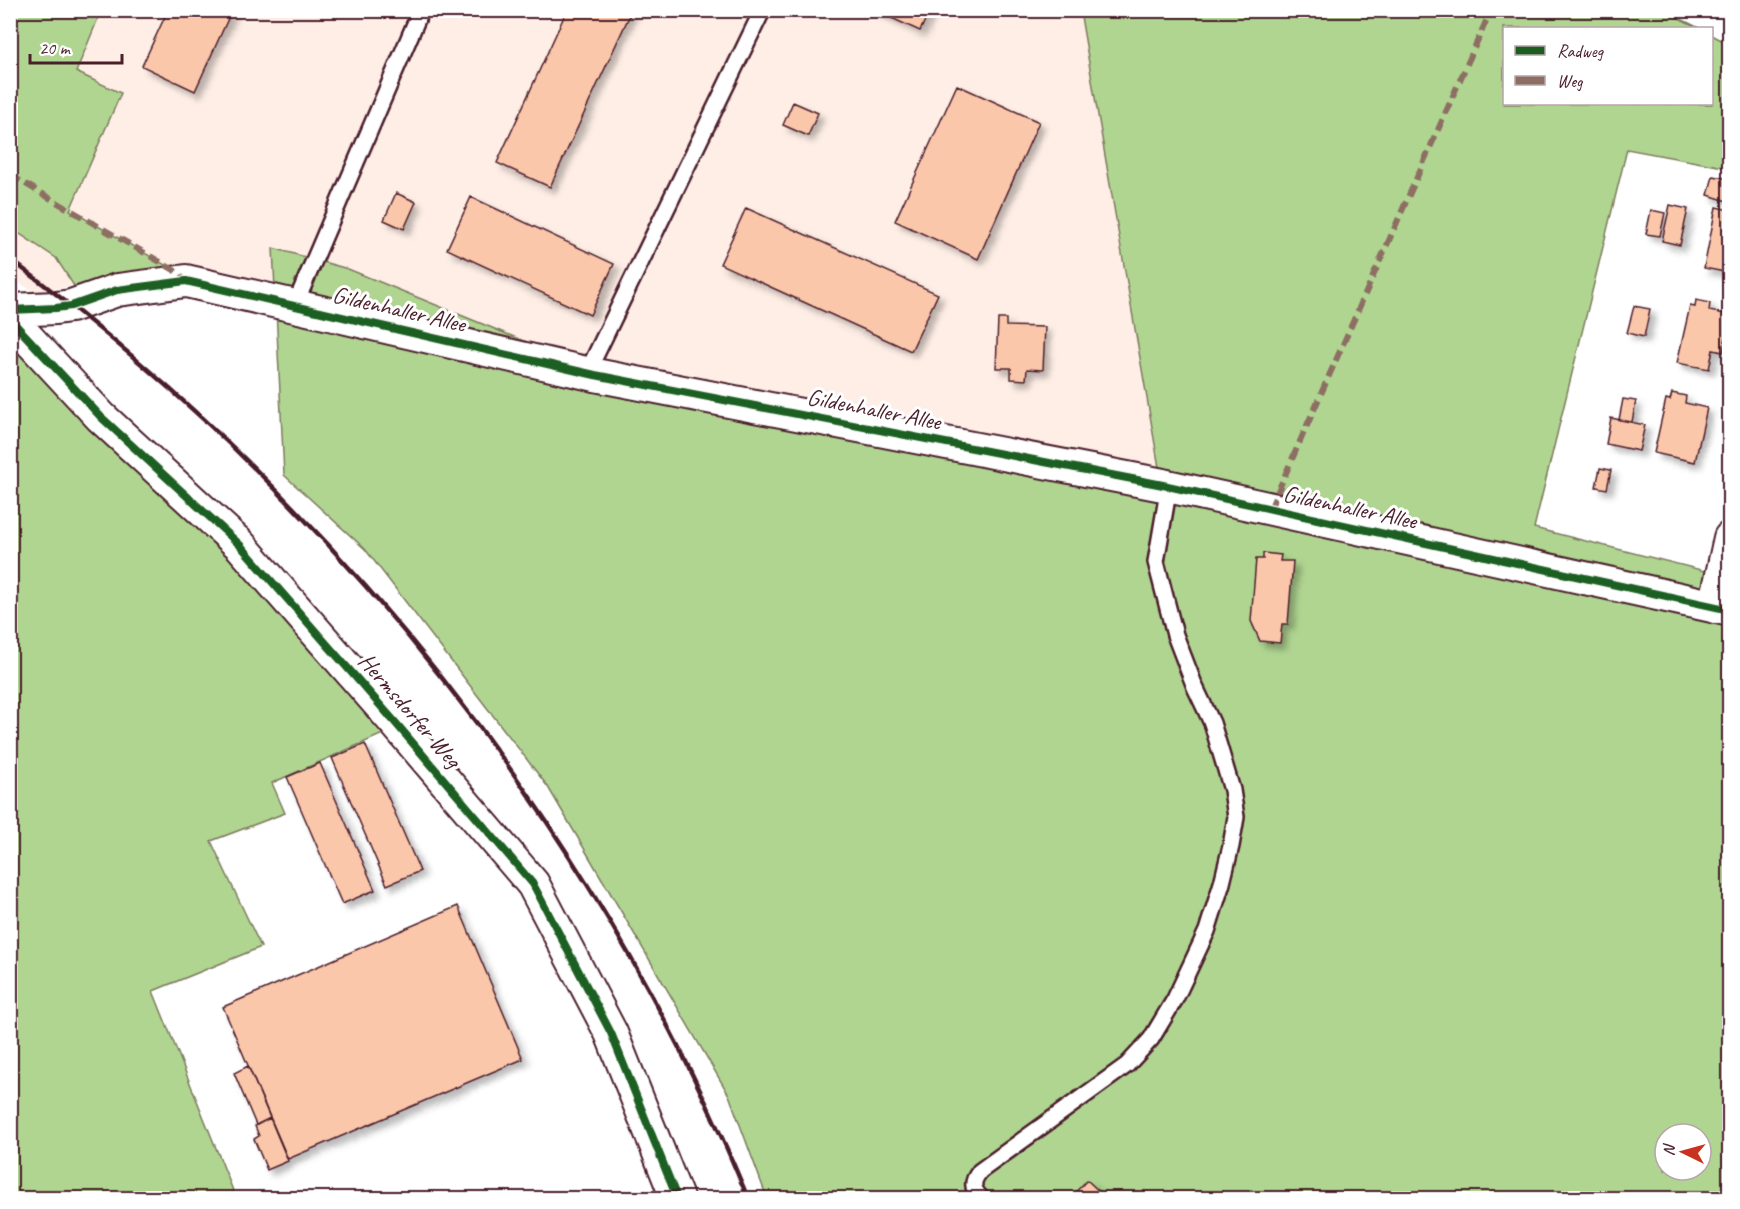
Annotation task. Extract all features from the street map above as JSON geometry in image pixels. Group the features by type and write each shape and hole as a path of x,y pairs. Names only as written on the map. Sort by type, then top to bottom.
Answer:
{"street":[{"name":"Gildenhaller Allee","path":"10,310 56,309 117,290 186,281 587,373 1169,486 1722,609 1730,538"},
{"name":"Hermsdorfer Weg","path":"10,320 101,417 240,545 533,884 611,1033 677,1198"}],"lane":[{"path":"295,305 421,10"},
{"path":"587,373 762,11"},
{"path":"981,1198 973,1187 974,1179 980,1171 1127,1065 1151,1039 1175,999 1207,932 1222,883 1236,817 1232,790 1212,723 1175,635 1156,562 1169,486"}],"shaded area":[{"path":"101,11 1080,11 1161,480 174,270 70,210 121,93 76,73"},
{"path":"11,228 56,258 74,286 34,292 11,278"}],"green space":[{"path":"1663,10 1697,27 1503,27 1503,105 1713,105 1713,36 1729,44 1729,168 1627,149 1534,528 1729,577 1729,1198 767,1198 729,1095 548,787 365,549 284,475 273,248 348,269 600,372 1161,479 1080,11"},
{"path":"10,11 101,11 76,72 121,93 70,210 174,270 74,286 56,258 11,228"},
{"path":"10,333 237,553 392,730 272,783 285,813 211,841 261,947 153,991 236,1198 11,1198"}],"building":[{"path":"168,10 232,10 195,91 142,66"},
{"path":"567,10 632,10 550,187 497,163"},
{"path":"874,10 930,10 920,31"},
{"path":"957,85 1039,122 978,259 895,221"},
{"path":"793,102 818,113 808,136 783,125"},
{"path":"1713,176 1730,179 1727,201 1708,195"},
{"path":"396,193 416,202 404,229 384,220"},
{"path":"471,197 614,264 590,315 447,249"},
{"path":"1670,205 1688,209 1680,245 1662,241"},
{"path":"1716,207 1730,210 1730,273 1704,268"},
{"path":"746,208 938,294 911,351 720,264"},
{"path":"1651,210 1665,213 1660,236 1646,234"},
{"path":"1696,300 1710,303 1709,311 1730,315 1723,352 1713,350 1709,369 1677,363 1690,306 1695,307"},
{"path":"1634,306 1650,309 1644,337 1627,333"},
{"path":"998,319 1006,319 1006,326 1045,327 1043,370 1027,369 1026,380 1011,379 1011,368 996,368"},
{"path":"1672,393 1686,396 1685,403 1707,408 1695,462 1654,453 1666,399 1670,400"},
{"path":"1623,399 1636,401 1632,422 1619,420"},
{"path":"1611,418 1645,425 1639,451 1606,444"},
{"path":"1600,468 1611,470 1607,489 1596,487"},
{"path":"1263,553 1281,555 1280,561 1293,561 1288,624 1282,624 1280,643 1260,641 1251,621 1256,559 1263,559"},
{"path":"365,744 420,871 387,885 332,758"},
{"path":"320,763 375,890 342,904 287,777"},
{"path":"458,906 523,1059 288,1159 223,1007"},
{"path":"248,1066 270,1118 256,1125 234,1073"},
{"path":"270,1118 288,1161 267,1170 254,1139 259,1136 255,1126"},
{"path":"1087,1180 1106,1198 1070,1198"}],"railway":[{"path":"10,259 128,353 240,454 345,563 443,679 532,801 614,928 686,1061 748,1198"}],"marked path":[{"path":"1270,509 1491,10"},
{"path":"10,175 174,270 186,281"}],"cycle path":[{"path":"10,310 71,306 117,290 186,281 595,375 1163,485 1730,610"},
{"path":"10,319 101,417 240,545 533,884 611,1033 677,1198"}]}
